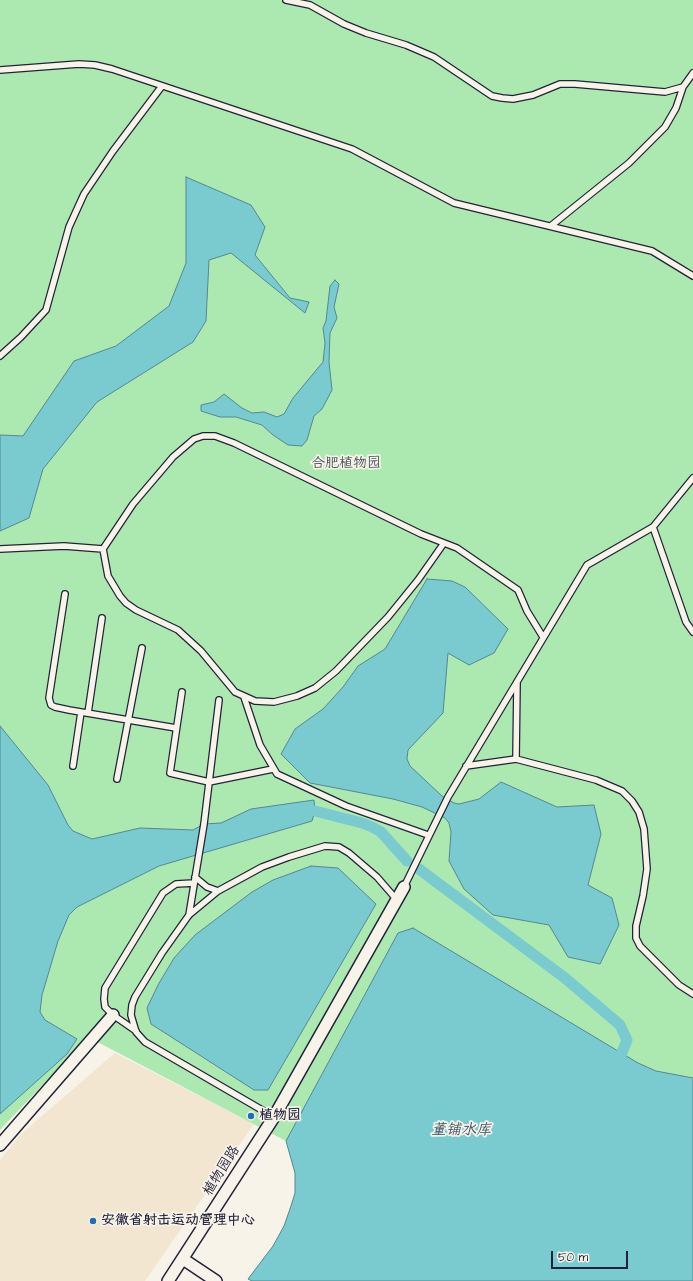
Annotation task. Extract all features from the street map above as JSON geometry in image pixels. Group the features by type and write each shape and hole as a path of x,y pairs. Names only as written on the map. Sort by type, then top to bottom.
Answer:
{"street":[{"name":"植物园路","path":"168,1281 184,1259 274,1117 404,887"},
{"path":"0,1145 113,1015"},
{"path":"184,1259 216,1281"}],"lane":[{"path":"286,0 310,5 344,24 366,33 406,45 434,57 492,96 513,99 533,95 560,84 665,92 683,88"},
{"path":"0,70 79,64 95,65 112,69 352,149 454,203 552,225 652,251 693,276"},
{"path":"552,225 629,163 665,127 676,108 683,88 693,73"},
{"path":"0,356 22,337 46,310 69,226 84,194 113,151 162,86"},
{"path":"444,543 418,580 388,617 336,671 315,688 297,696 274,702 255,701 235,692 201,651 178,630 136,610 120,596 108,576 102,549 133,504 173,457 194,439 209,436 220,437 421,534 457,548 518,590 528,612 543,638"},
{"path":"404,887 436,818 587,565 653,527 693,478"},
{"path":"653,527 686,622 693,632"},
{"path":"0,549 64,546 102,549"},
{"path":"65,594 49,698 53,706 176,728"},
{"path":"88,713 102,618"},
{"path":"117,779 127,720 142,648"},
{"path":"516,759 517,681"},
{"path":"182,692 170,773 209,782 273,769"},
{"path":"244,697 260,745 273,769 282,777 346,806 428,835"},
{"path":"189,914 204,824 219,700"},
{"path":"73,766 81,712"},
{"path":"466,766 516,759 596,780 622,791 632,801 642,820 644,829 647,869 636,926 636,938 640,946 679,985 693,994"},
{"path":"136,1032 131,1015 133,1001 162,953 189,914 218,891 262,867 325,846 335,846 349,853 364,865 383,883 397,900"},
{"path":"218,891 194,880 176,884 163,893 105,988 105,1007 113,1015 136,1032 145,1042 274,1117"}],"shaded area":[{"name":"安徽省射击运动管理中心","path":"115,1053 254,1124 145,1281 0,1281 0,1160 21,1134"}],"green space":[{"name":"合肥植物园","path":"0,0 693,0 693,1281 252,1281 248,1279 273,1246 284,1226 295,1193 295,1173 286,1141 88,1037 0,1130"}],"water":[{"path":"186,177 251,205 265,227 255,255 290,298 309,302 305,313 231,253 209,260 206,321 193,342 97,402 43,469 29,518 0,531 0,435 23,436 74,361 116,346 169,306 186,263"},
{"path":"335,280 339,284 334,307 337,318 330,333 329,362 332,390 322,409 314,416 307,440 302,446 288,445 273,435 262,425 236,417 220,417 201,411 201,405 214,402 224,394 242,408 252,413 264,412 277,417 284,414 293,398 323,362 325,343 323,328 326,321 330,286"},
{"path":"427,579 452,581 465,587 508,629 494,653 469,665 448,653 443,713 408,750 407,759 410,766 442,796 454,803 459,804 479,799 501,782 557,807 594,805 601,834 588,885 612,898 619,925 600,964 568,957 549,925 493,915 464,889 449,861 451,832 449,823 445,818 422,807 393,799 310,783 281,754 295,729 323,709 343,687 358,666 385,649"},
{"path":"0,726 48,785 68,825 73,831 92,839 140,828 193,830 204,824 221,823 251,809 314,800 315,811 312,821 159,866 77,907 69,915 58,941 42,995 40,1012 45,1020 77,1039 67,1054 0,1114"},
{"path":"311,866 338,868 376,904 268,1090 254,1090 151,1024 147,1008 158,985 174,958 195,935 252,892 273,880"},
{"name":"董铺水库","path":"413,928 638,1063 656,1071 693,1078 693,1281 252,1281 248,1279 273,1246 284,1226 295,1193 295,1173 286,1141 398,933"}],"waterway":[{"path":"315,811 372,827 381,832 407,861"},
{"path":"419,869 565,978 620,1025 627,1040 621,1055"}],"place":[{"name":"植物园","path":"251,1116"},
{"name":"安徽省射击运动管理中心","path":"93,1221"}]}
